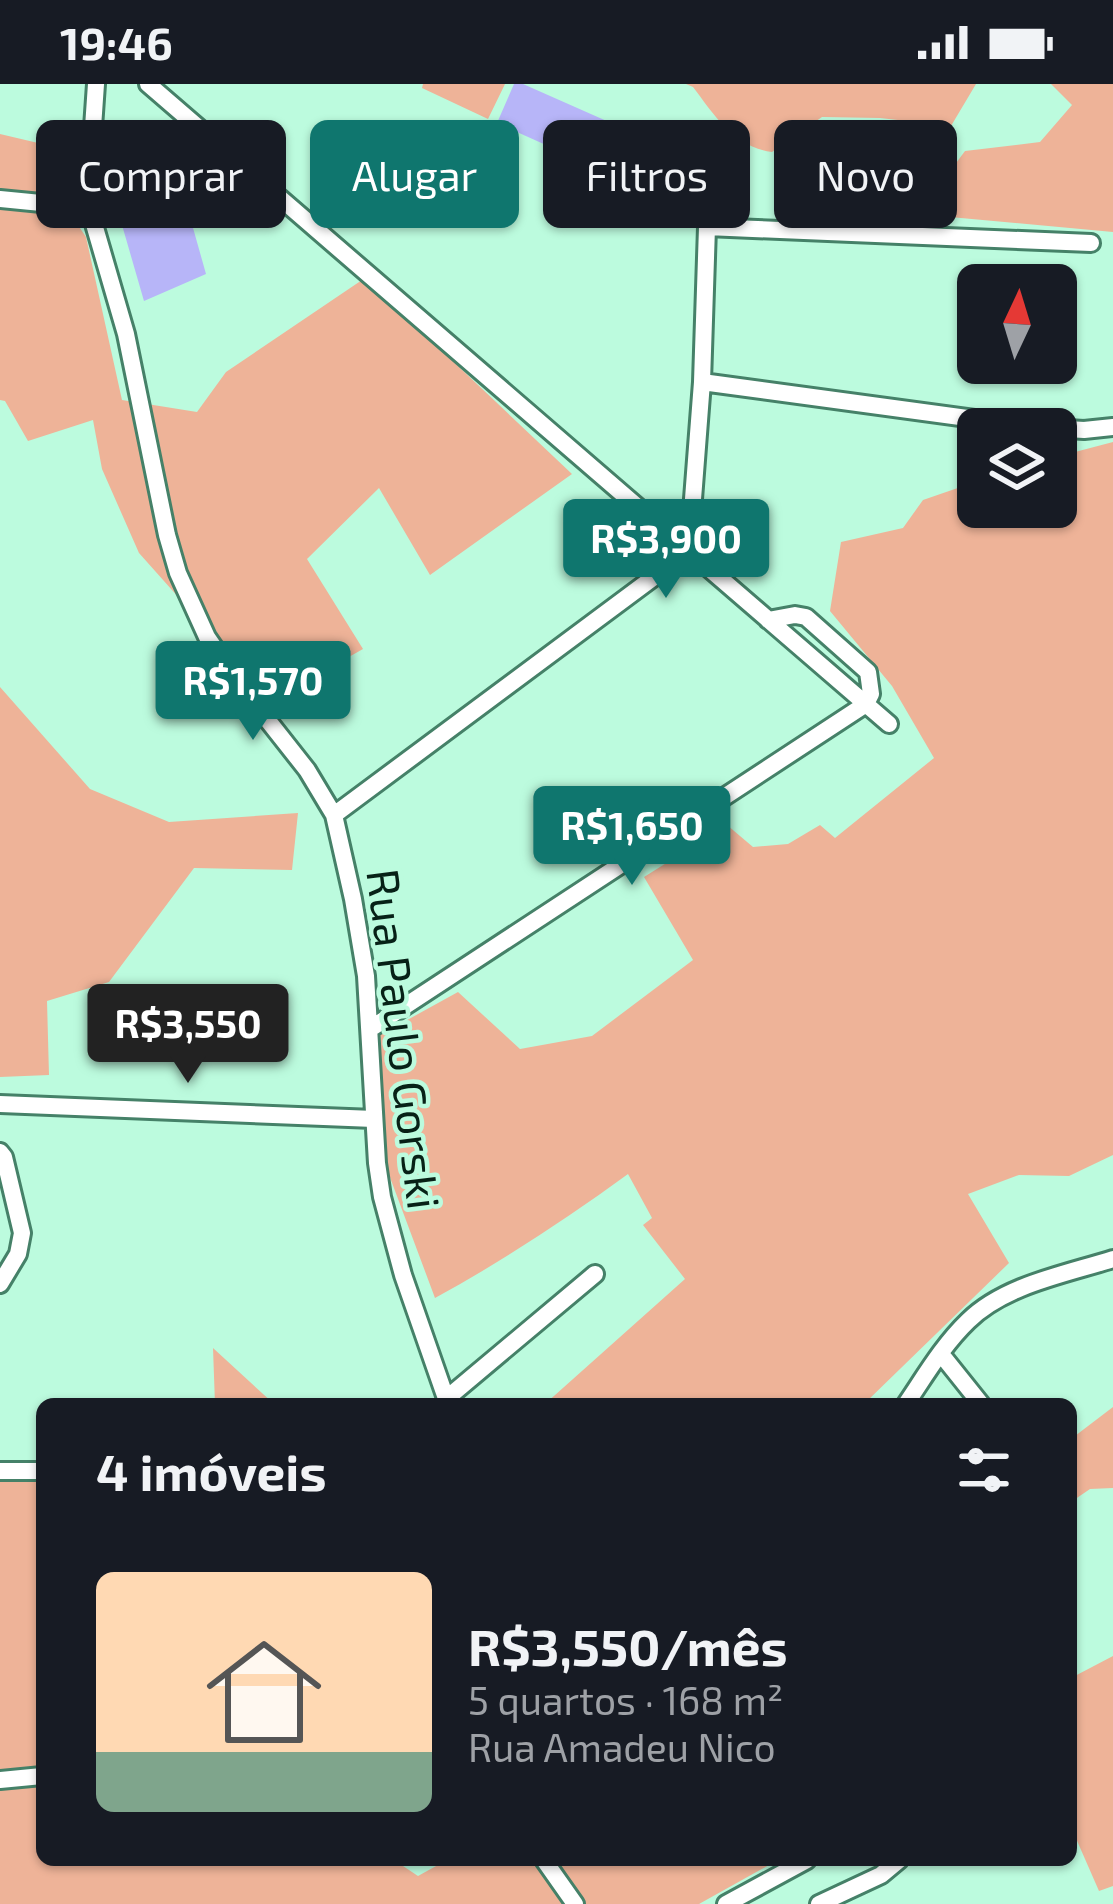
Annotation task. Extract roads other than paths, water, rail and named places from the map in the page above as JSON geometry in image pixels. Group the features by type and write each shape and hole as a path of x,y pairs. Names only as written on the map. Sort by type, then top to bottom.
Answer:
{"street":[{"name":"Rua Paulo Gorski","path":"93,120 96,84"},
{"path":"148,84 889,724"},
{"path":"0,199 36,203"},
{"path":"334,815 689,551 702,382 706,226 1091,243"},
{"name":"Rua Paulo Gorski","path":"96,228 126,334 155,485 178,573 224,664 307,770 334,815 366,976 377,1163 391,1234 446,1398"},
{"path":"702,382 1034,427 1113,427"},
{"path":"370,1029 866,704 871,694 868,672 806,617 768,620"},
{"path":"0,1104 374,1120"},
{"path":"0,1152 22,1233 18,1253 0,1284"},
{"path":"910,1398 970,1319 987,1306 1113,1258"},
{"path":"452,1398 595,1274"},
{"path":"941,1354 976,1398"},
{"path":"0,1471 36,1471"},
{"path":"0,1780 36,1777"},
{"path":"548,1866 575,1904"},
{"path":"726,1904 796,1866"},
{"path":"819,1904 892,1866"}]}
